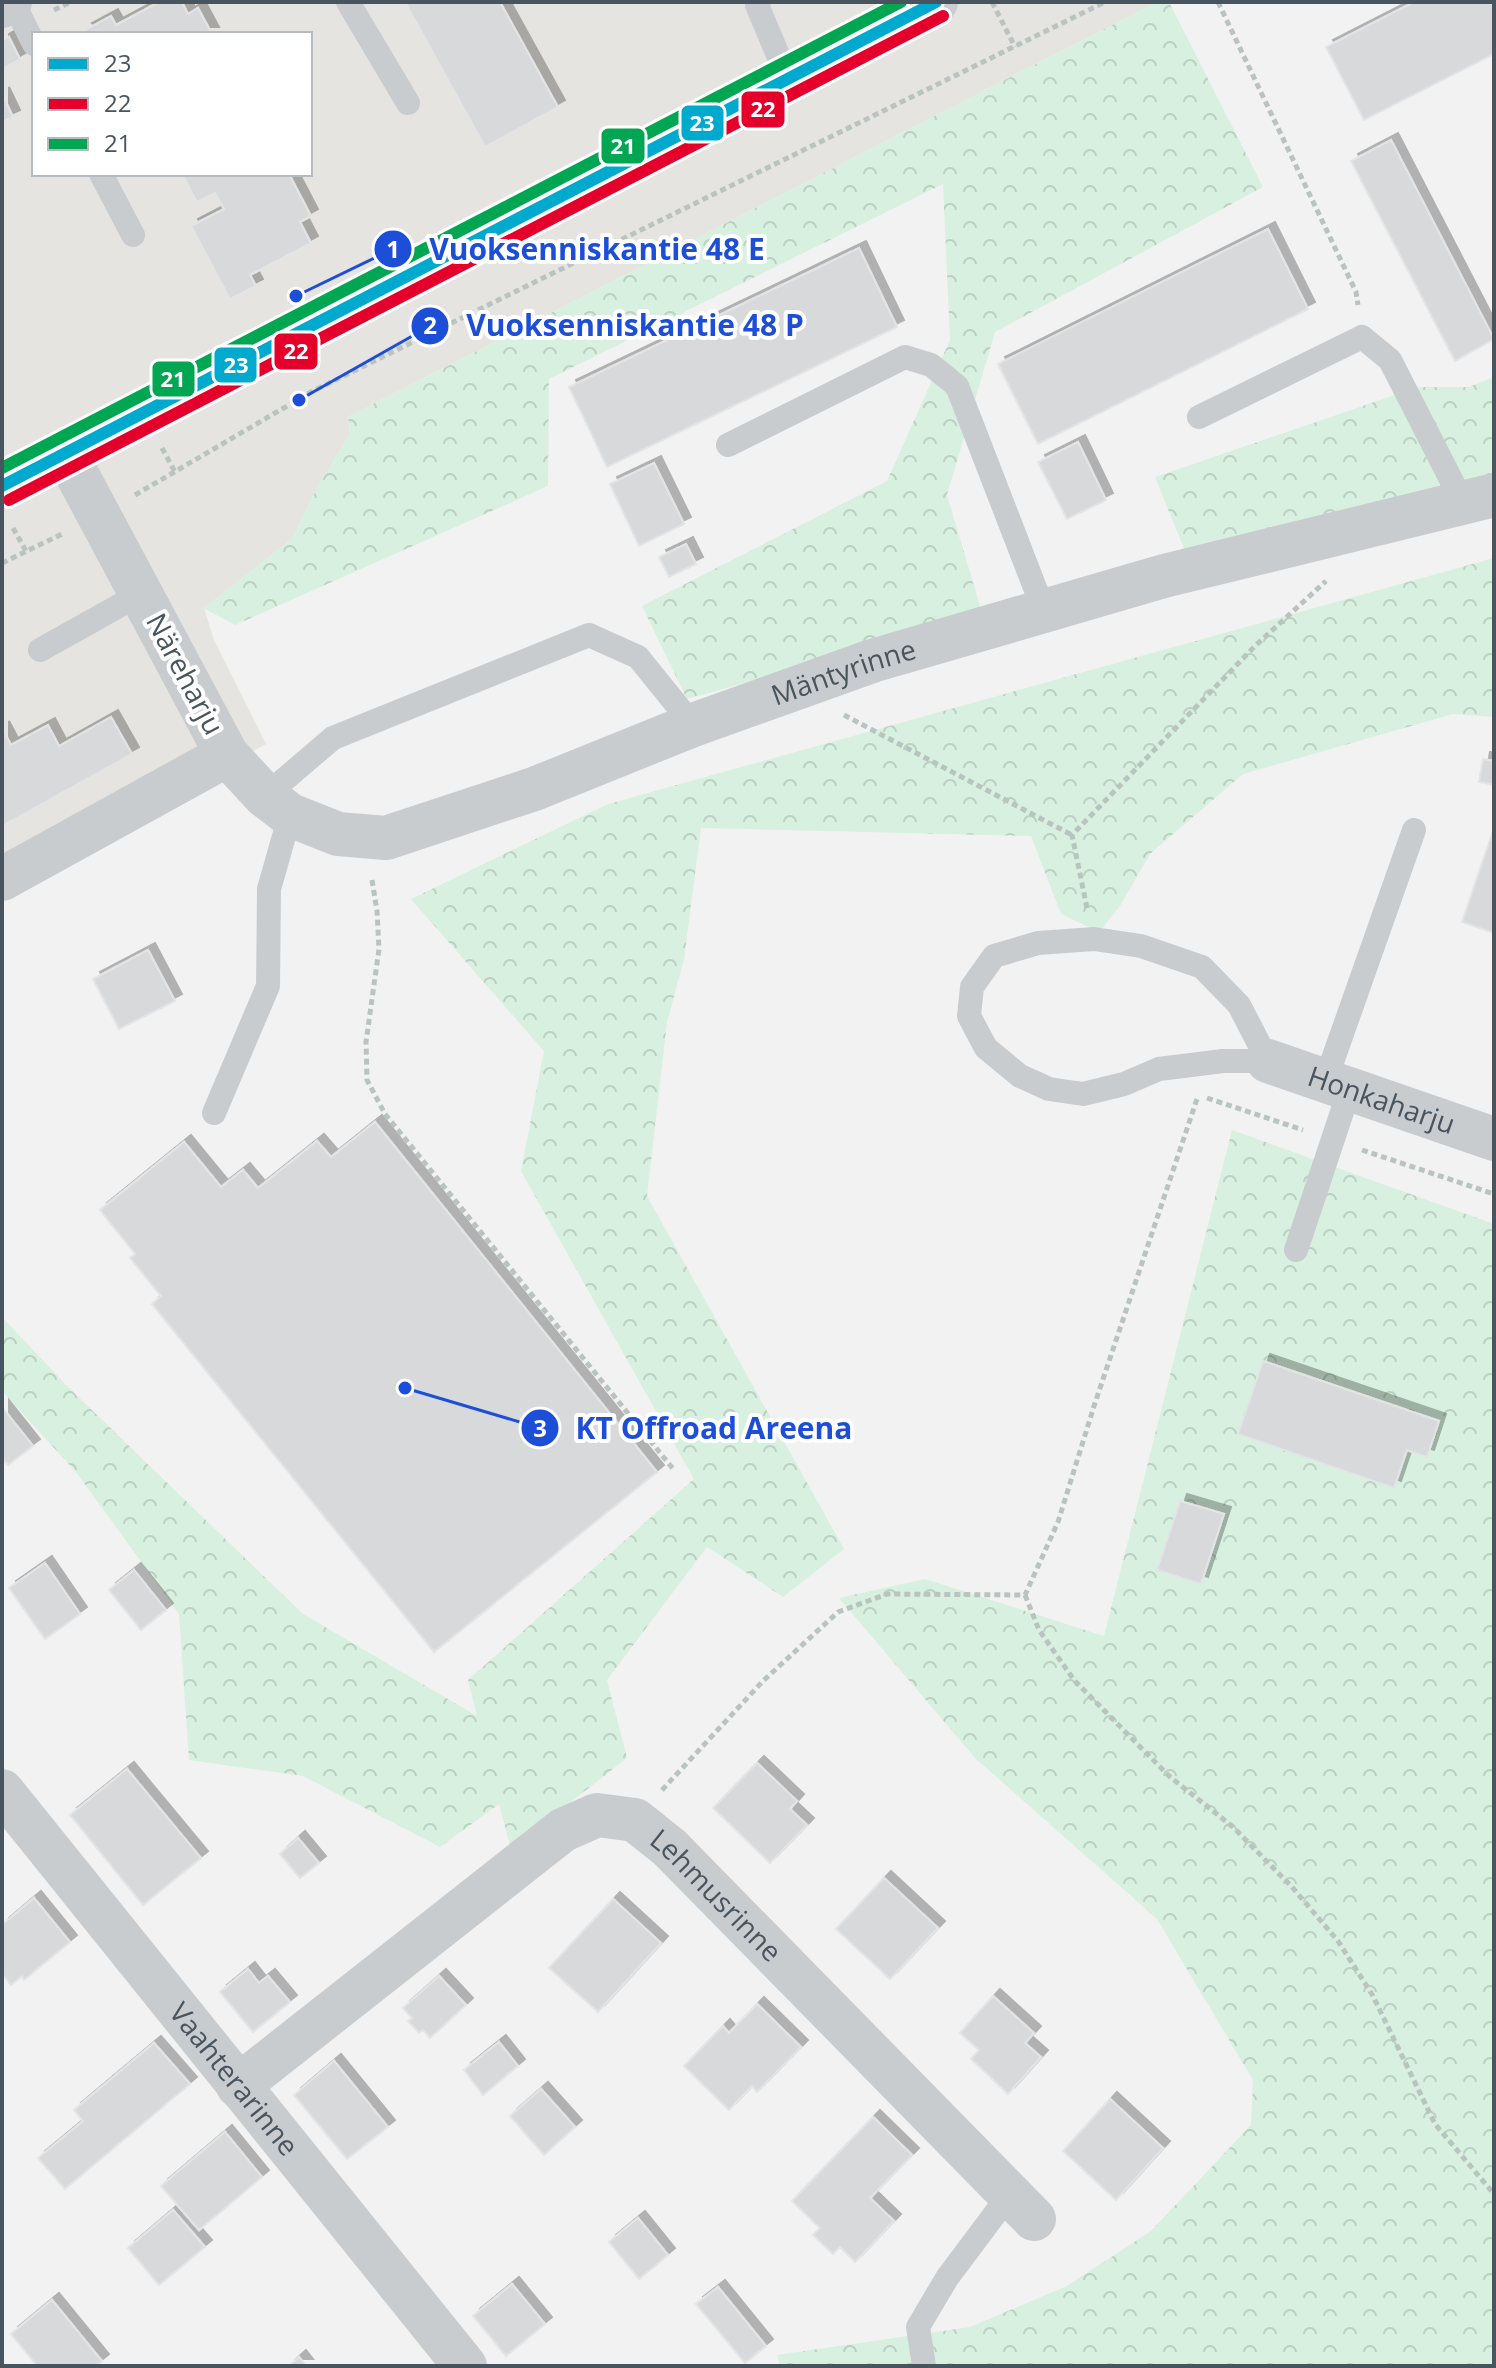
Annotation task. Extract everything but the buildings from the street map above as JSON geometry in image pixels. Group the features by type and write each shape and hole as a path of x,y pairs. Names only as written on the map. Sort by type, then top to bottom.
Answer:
{"street":[{"path":"2,6 11,2"},
{"path":"2,486 936,2"},
{"name":"Näreharju","path":"2,879 227,755 65,452"},
{"name":"Mäntyrinne","path":"227,755 278,806 338,834 386,838 519,794 693,725 872,661 1164,576 1479,499"},
{"name":"Honkaharju","path":"1268,1061 1494,1139"},
{"name":"Vaahterarinne","path":"2,1791 465,2366"},
{"name":"Lehmusrinne","path":"238,2086 563,1830 597,1815 635,1820 670,1848 1022,2206"}],"lane":[{"path":"11,2 32,40"},
{"path":"348,2 408,103"},
{"path":"759,2 757,5 788,79"},
{"path":"102,176 133,235"},
{"path":"1199,417 1362,337 1390,360 1479,499"},
{"path":"728,445 905,357 931,365 957,386 1044,611"},
{"path":"40,650 142,593"},
{"path":"214,1113 268,986 269,889 278,806 333,738 589,635 638,657 693,725"},
{"path":"1296,1250 1338,1084 1414,830"},
{"path":"1094,939 1141,946 1202,967 1239,1005 1268,1061 1223,1061 1159,1069 1124,1084 1083,1094 1049,1089 1020,1076 986,1048 969,1016 972,987 994,956 1038,943 1094,939"},
{"path":"924,2366 918,2327 947,2278 1022,2206"}],"path":[{"path":"992,2 1015,47"},
{"path":"2,563 101,515 311,392 1105,2"},
{"path":"1218,2 1356,292 1362,337"},
{"path":"1072,835 1255,646 1336,572"},
{"path":"793,689 1072,835"},
{"path":"1072,835 1094,939"},
{"path":"364,836 377,911 379,949 366,1042 367,1080 385,1114 674,1470"},
{"path":"1199,1095 1058,1522 1025,1595 1039,1630 1074,1680 1169,1776 1233,1827 1292,1887 1338,1941 1373,1996 1435,2124 1494,2194"},
{"path":"635,1820 763,1681 838,1612 887,1594 1025,1595"}],"shaded area":[{"path":"2,2 1157,2 348,417 350,434 317,488 292,539 204,608 214,640 266,744 2,892"}],"green space":[{"path":"1157,2 1169,2 1263,187 995,332 947,495 983,616 687,699 642,606 887,481 950,340 943,184 549,379 548,486 235,625 203,608 292,539 317,488 350,434 348,417"},
{"path":"1494,377 1494,480 1189,561 1155,477 1418,387 1469,387"},
{"path":"1494,558 1494,717 1453,714 1243,774 1150,854 1120,906 1099,932 1061,914 1031,836 701,828 684,959 667,1022 647,1196 844,1549 783,1597 707,1547 607,1680 627,1758 511,1849 499,1804 440,1847 303,1776 189,1760 179,1614 76,1472 2,1391 2,1317 67,1386 303,1614 477,1716 468,1680 694,1479 521,1171 544,1051 411,899 608,804"},
{"path":"1232,1130 1494,1224 1494,2366 780,2366 777,2355 970,2327 1067,2286 1151,2231 1251,2125 1253,2080 1157,1919 975,1758 839,1598 925,1579 1104,1636"}],"transit line":[{"name":"21","path":"2,468 901,2"},
{"name":"23","path":"2,486 936,2"},
{"name":"22","path":"9,500 943,16"}],"place":[{"name":"Vuoksenniskantie 48 E","path":"296,296"},
{"name":"Vuoksenniskantie 48 P","path":"299,400"},
{"name":"KT Offroad Areena","path":"405,1388"}]}
